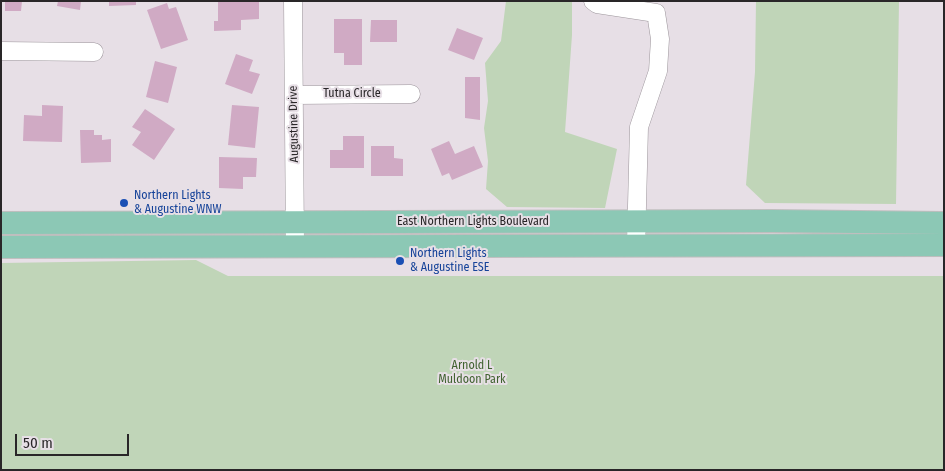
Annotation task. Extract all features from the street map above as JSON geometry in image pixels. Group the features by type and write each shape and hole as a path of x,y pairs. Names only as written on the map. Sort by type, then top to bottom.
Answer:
{"main road":[{"name":"East Northern Lights Boulevard","path":"1,223 944,222"},
{"name":"East Northern Lights Boulevard","path":"1,247 944,245"}],"street":[{"name":"Augustine Drive","path":"293,1 295,246"},
{"path":"592,1 597,4 656,13 660,39 658,71 639,127 636,245"},
{"path":"1,51 94,52"},
{"name":"Tutna Circle","path":"294,95 411,94"}],"green space":[{"path":"506,1 572,2 572,35 565,132 617,149 605,208 507,207 486,189 488,161 484,128 488,101 485,63 501,41"},
{"path":"756,1 899,1 896,204 765,203 746,185 755,72"},
{"name":"Arnold L Muldoon Park","path":"196,260 228,276 944,276 944,470 1,470 1,263"}],"building":[{"path":"5,1 22,1 21,11 5,11"},
{"path":"58,1 81,1 80,10 57,6"},
{"path":"109,1 136,1 136,5 109,6"},
{"path":"218,1 259,1 259,19 241,20 241,30 214,31 214,21 218,21"},
{"path":"167,3 169,9 176,7 188,40 161,49 147,10"},
{"path":"334,19 362,19 362,65 344,65 344,53 334,53"},
{"path":"371,20 397,20 397,42 370,42"},
{"path":"457,28 483,38 474,60 448,50"},
{"path":"236,54 253,60 249,71 260,74 252,94 225,84"},
{"path":"155,61 177,67 168,103 146,97"},
{"path":"465,77 480,77 480,120 465,118"},
{"path":"42,105 63,106 62,142 23,141 24,115 42,116"},
{"path":"232,105 259,107 255,148 228,145"},
{"path":"145,109 175,129 154,160 132,145 141,132 132,127"},
{"path":"80,130 94,130 94,135 102,135 102,140 111,139 111,162 81,163"},
{"path":"343,136 364,136 364,168 330,168 330,150 343,150"},
{"path":"449,141 455,154 474,146 483,167 452,180 449,173 442,176 431,149"},
{"path":"371,146 394,146 394,158 403,159 403,176 371,176"},
{"path":"219,157 257,158 256,177 243,177 243,189 219,188"}],"place":[{"name":"Northern Lights & Augustine WNW","path":"124,203"},
{"name":"Northern Lights & Augustine ESE","path":"400,261"}]}
